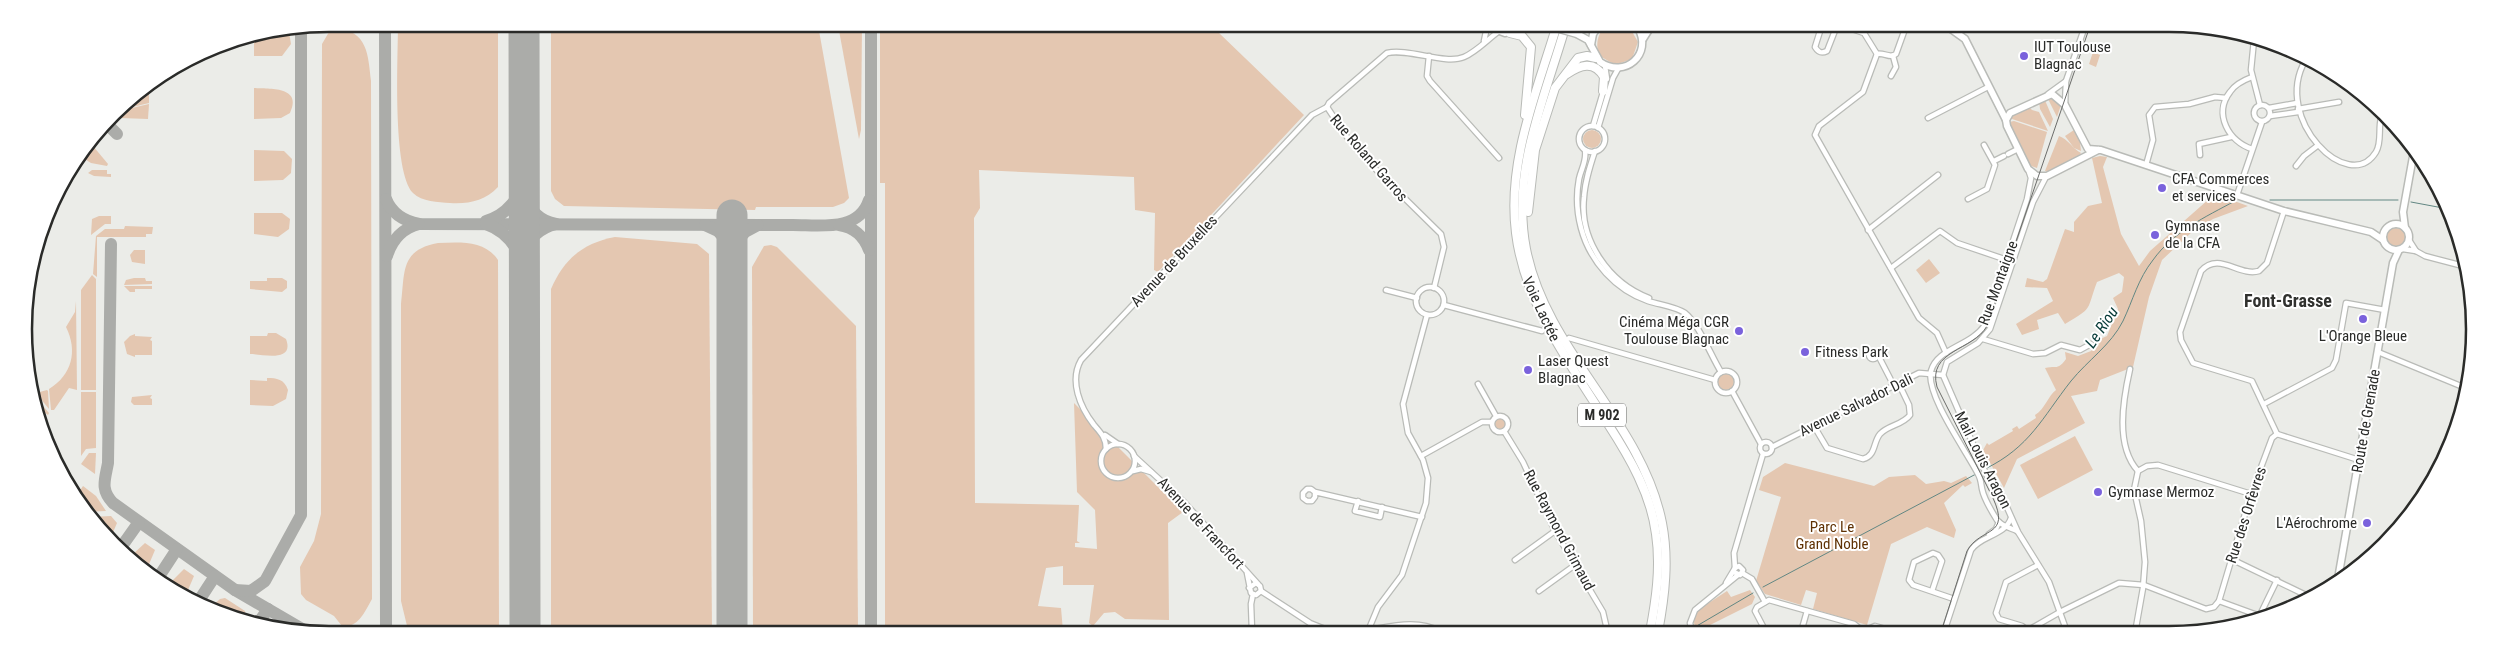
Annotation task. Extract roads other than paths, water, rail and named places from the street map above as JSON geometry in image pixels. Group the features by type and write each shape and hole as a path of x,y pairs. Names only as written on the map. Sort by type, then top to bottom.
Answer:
{"highway":[{"name":"Voie Lactée","path":"1555,32 1521,142 1514,184 1516,233 1527,281 1540,313 1630,461 1646,496 1656,533 1658,553 1657,587 1651,626"},
{"name":"Voie Lactée","path":"1564,32 1527,156 1523,220 1530,262 1547,311 1636,456 1655,497 1662,522 1666,568 1659,626"},
{"path":"1510,33 1525,39 1532,51 1524,121 1527,125"},
{"path":"1530,262 1532,259 1528,206 1533,158 1549,104 1555,88 1578,58 1587,56 1596,58"},
{"path":"1565,75 1582,65 1594,66 1604,77 1603,91"}],"street":[{"path":"1484,42 1487,32"},
{"path":"1498,32 1510,33"},
{"name":"Rue Roland Garros","path":"1434,288 1444,248 1440,234 1346,137 1327,107 1329,103 1387,53 1398,51 1456,59 1463,58 1498,32"},
{"path":"1570,32 1588,40 1596,58 1606,66 1618,69 1634,63 1639,56 1643,40 1648,32"},
{"path":"1591,46 1595,32"},
{"path":"1640,32 1643,40"},
{"path":"1820,32 1815,47 1817,51 1823,53 1827,51 1834,32"},
{"path":"1859,32 1864,34 1877,54 1893,56"},
{"path":"1891,76 1896,67 1893,56 1904,32"},
{"path":"1955,32 1965,39 2006,120 2028,169 2037,176 2047,176 2096,151"},
{"path":"2065,105 2066,81 2083,32"},
{"path":"2253,45 2251,63 2252,76 2260,105"},
{"path":"1877,54 1863,92 1816,130 1815,135 1919,318 1937,333 1946,353"},
{"path":"1429,56 1427,76 1430,81 1498,158"},
{"path":"2303,65 2300,72 2298,108 2317,146 2348,164 2362,163 2377,151 2381,121"},
{"path":"1593,126 1607,79 1606,66"},
{"path":"1598,128 1613,78 1618,69"},
{"path":"2252,76 2235,86 2226,98 2224,118 2231,137 2239,144 2252,149"},
{"path":"2001,112 2010,113 2048,94 2066,81"},
{"path":"1928,118 1988,87"},
{"path":"2048,94 2056,96 2065,105 2088,150 2146,165 2284,211 2371,232 2383,240 2388,248 2393,264"},
{"path":"2146,165 2153,140 2149,115 2155,107 2189,104 2214,97 2226,98"},
{"path":"2237,196 2262,122 2270,116 2298,108 2338,102"},
{"path":"2260,105 2269,108 2298,108"},
{"path":"2260,105 2254,112 2256,119 2262,122"},
{"name":"Avenue de Bruxelles","path":"1101,433 1088,415 1076,389 1075,375 1081,360 1312,115 1327,107"},
{"path":"2269,108 2270,116"},
{"path":"2006,120 2010,113"},
{"path":"1585,150 1594,151 1602,147 1605,139 1604,134 1598,128 1593,126 1586,127 1580,135 1579,142 1585,150 1586,158 1578,190 1579,218 1586,246 1601,268 1619,286 1642,299 1680,311 1696,327"},
{"path":"2200,155 2199,144 2231,137"},
{"path":"2078,160 2083,149 2083,141"},
{"path":"1968,199 1988,189 1995,165 1984,145"},
{"path":"2296,166 2304,156 2317,146"},
{"path":"1994,161 2018,149"},
{"path":"1594,151 1584,198 1586,224 1597,254"},
{"path":"2412,160 2403,212 2405,228 2409,240 2416,251"},
{"name":"Rue Montaigne","path":"1930,374 1937,360 1946,353 1973,339 1983,327 2007,260 2031,183 2028,169"},
{"path":"1868,230 1938,174"},
{"name":"Rue Montaigne","path":"1942,375 1948,361 1983,339 1991,326 2033,202 2041,182 2047,176"},
{"path":"2284,211 2263,268 2256,272 2249,272 2216,262 2207,265 2201,271 2180,332 2181,340 2193,363 2252,381 2277,434 2359,460"},
{"path":"2371,232 2386,230 2394,225 2403,212"},
{"path":"1579,218 1586,224"},
{"path":"2394,225 2405,228"},
{"path":"2383,240 2386,230"},
{"path":"1891,268 1940,231 1957,243 2007,260"},
{"path":"2393,264 2401,249 2409,240"},
{"path":"1586,246 1590,245 1612,274 1626,286 1646,297 1686,311 1692,318 1721,372"},
{"path":"2388,248 2416,251 2425,256 2458,265"},
{"name":"Route de Grenade","path":"2339,572 2393,264"},
{"path":"1434,288 1442,294 1444,305 1437,314 1427,315 1418,308 1417,298 1424,289 1434,288"},
{"path":"1386,290 1417,298"},
{"path":"2264,404 2332,368 2336,360 2346,303 2386,310"},
{"path":"1444,305 1542,331"},
{"path":"1371,626 1378,607 1402,575 1422,517 1429,485 1421,456 1408,433 1403,404 1427,315"},
{"path":"1569,338 1715,380"},
{"path":"1983,339 2037,354 2060,345 2080,350 2091,344"},
{"path":"2378,352 2460,386"},
{"path":"1814,426 1827,448 1867,458 1873,451 1880,434 1904,422 1910,415 1909,405 1877,356"},
{"path":"2130,369 2124,401 2125,438 2128,458 2138,471"},
{"path":"1730,371 1736,377 1737,385 1732,391 1726,393 1720,391 1716,386 1715,380 1721,372 1730,371"},
{"name":"Avenue Salvador Dali","path":"1772,447 1919,374 1942,375"},
{"name":"Mail Louis Aragon","path":"1930,374 1933,392 1963,451 1980,477 1982,490 1999,522 2018,532"},
{"name":"Mail Louis Aragon","path":"1942,375 1987,476 1996,485 2018,532 2049,582 2065,626"},
{"path":"1478,384 1496,416"},
{"path":"1732,391 1761,444 1759,449 1763,454"},
{"path":"1491,422 1495,431 1504,431 1508,425 1508,420 1500,415 1496,416"},
{"path":"1491,422 1496,416"},
{"path":"1421,456 1482,422 1491,422"},
{"name":"Rue Raymond Grimaud","path":"1504,431 1523,462 1556,531 1603,612 1606,626"},
{"path":"1101,433 1118,444 1128,447 1134,456 1132,472"},
{"path":"1101,433 1106,449 1101,463 1107,474 1122,478 1141,469 1155,474"},
{"name":"Rue des Orfèvres","path":"2219,601 2251,494 2272,438 2277,434"},
{"path":"1761,444 1766,442 1772,447 1770,453 1763,454"},
{"path":"1106,449 1118,444"},
{"path":"1763,454 1734,553 1738,571 1752,579 1765,602"},
{"name":"Avenue de Francfort","path":"1134,456 1200,518 1258,584"},
{"path":"2136,626 2144,585 2144,542 2134,490 2138,471 2147,466 2158,465 2251,494"},
{"path":"1315,492 1422,517"},
{"path":"1358,501 1355,511 1380,517 1382,507"},
{"path":"1953,598 1973,547 2006,526 2011,518"},
{"path":"1945,626 1969,548 1993,531 1999,522"},
{"path":"1514,560 1556,531"},
{"path":"1932,591 1942,561 1941,558 1933,553 1914,562 1908,577 1913,585 1953,598"},
{"path":"2231,559 2304,594"},
{"path":"2022,626 1999,619 1996,613 2006,582 2038,564"},
{"path":"1539,591 1575,565"},
{"path":"1692,626 1691,619 1695,610 1721,590 1738,571"},
{"name":"Avenue de Francfort","path":"1247,572 1249,588"},
{"path":"2262,612 2277,580"},
{"path":"2035,626 2114,584 2124,583 2144,585 2206,609 2214,607 2219,601 2252,614"},
{"path":"1252,626 1251,604 1253,594 1249,588 1253,584 1258,584 1260,591 1318,626"},
{"path":"1253,594 1260,591"},
{"path":"1763,626 1755,611 1756,607 1769,600 1856,626"},
{"path":"1803,626 1807,611"},
{"path":"1400,626 1412,624 1428,626"}],"waterway":[{"name":"Le Riou","path":"2270,200 2398,200"},
{"name":"Le Riou","path":"1985,469 2013,451 2034,431 2071,381 2112,338 2123,321 2143,275 2161,250 2190,226 2235,201"},
{"name":"Le Riou","path":"2411,202 2439,207"},
{"name":"Le Riou","path":"1763,587 1976,474"},
{"name":"Le Riou","path":"1697,626 1753,593"}],"tram line":[{"path":"1943,626 1967,551 1973,543 1996,526 1998,511 1937,387 1936,375 1939,365 1945,358 1972,341 1987,326 2088,32"}],"place":[{"name":"IUT Toulouse Blagnac","path":"2024,56"},
{"name":"CFA Commerces et services","path":"2162,188"},
{"name":"Gymnase de la CFA","path":"2155,235"},
{"name":"L'Orange Bleue","path":"2363,319"},
{"name":"Cinéma Méga CGR Toulouse Blagnac","path":"1739,331"},
{"name":"Fitness Park","path":"1805,352"},
{"name":"Laser Quest Blagnac","path":"1528,370"},
{"name":"Gymnase Mermoz","path":"2098,492"},
{"name":"L'Aérochrome","path":"2367,523"}],"district":[{"name":"Font-Grasse","path":"2288,301"}],"park label":[{"name":"Parc Le Grand Noble","path":"1832,536"}]}
